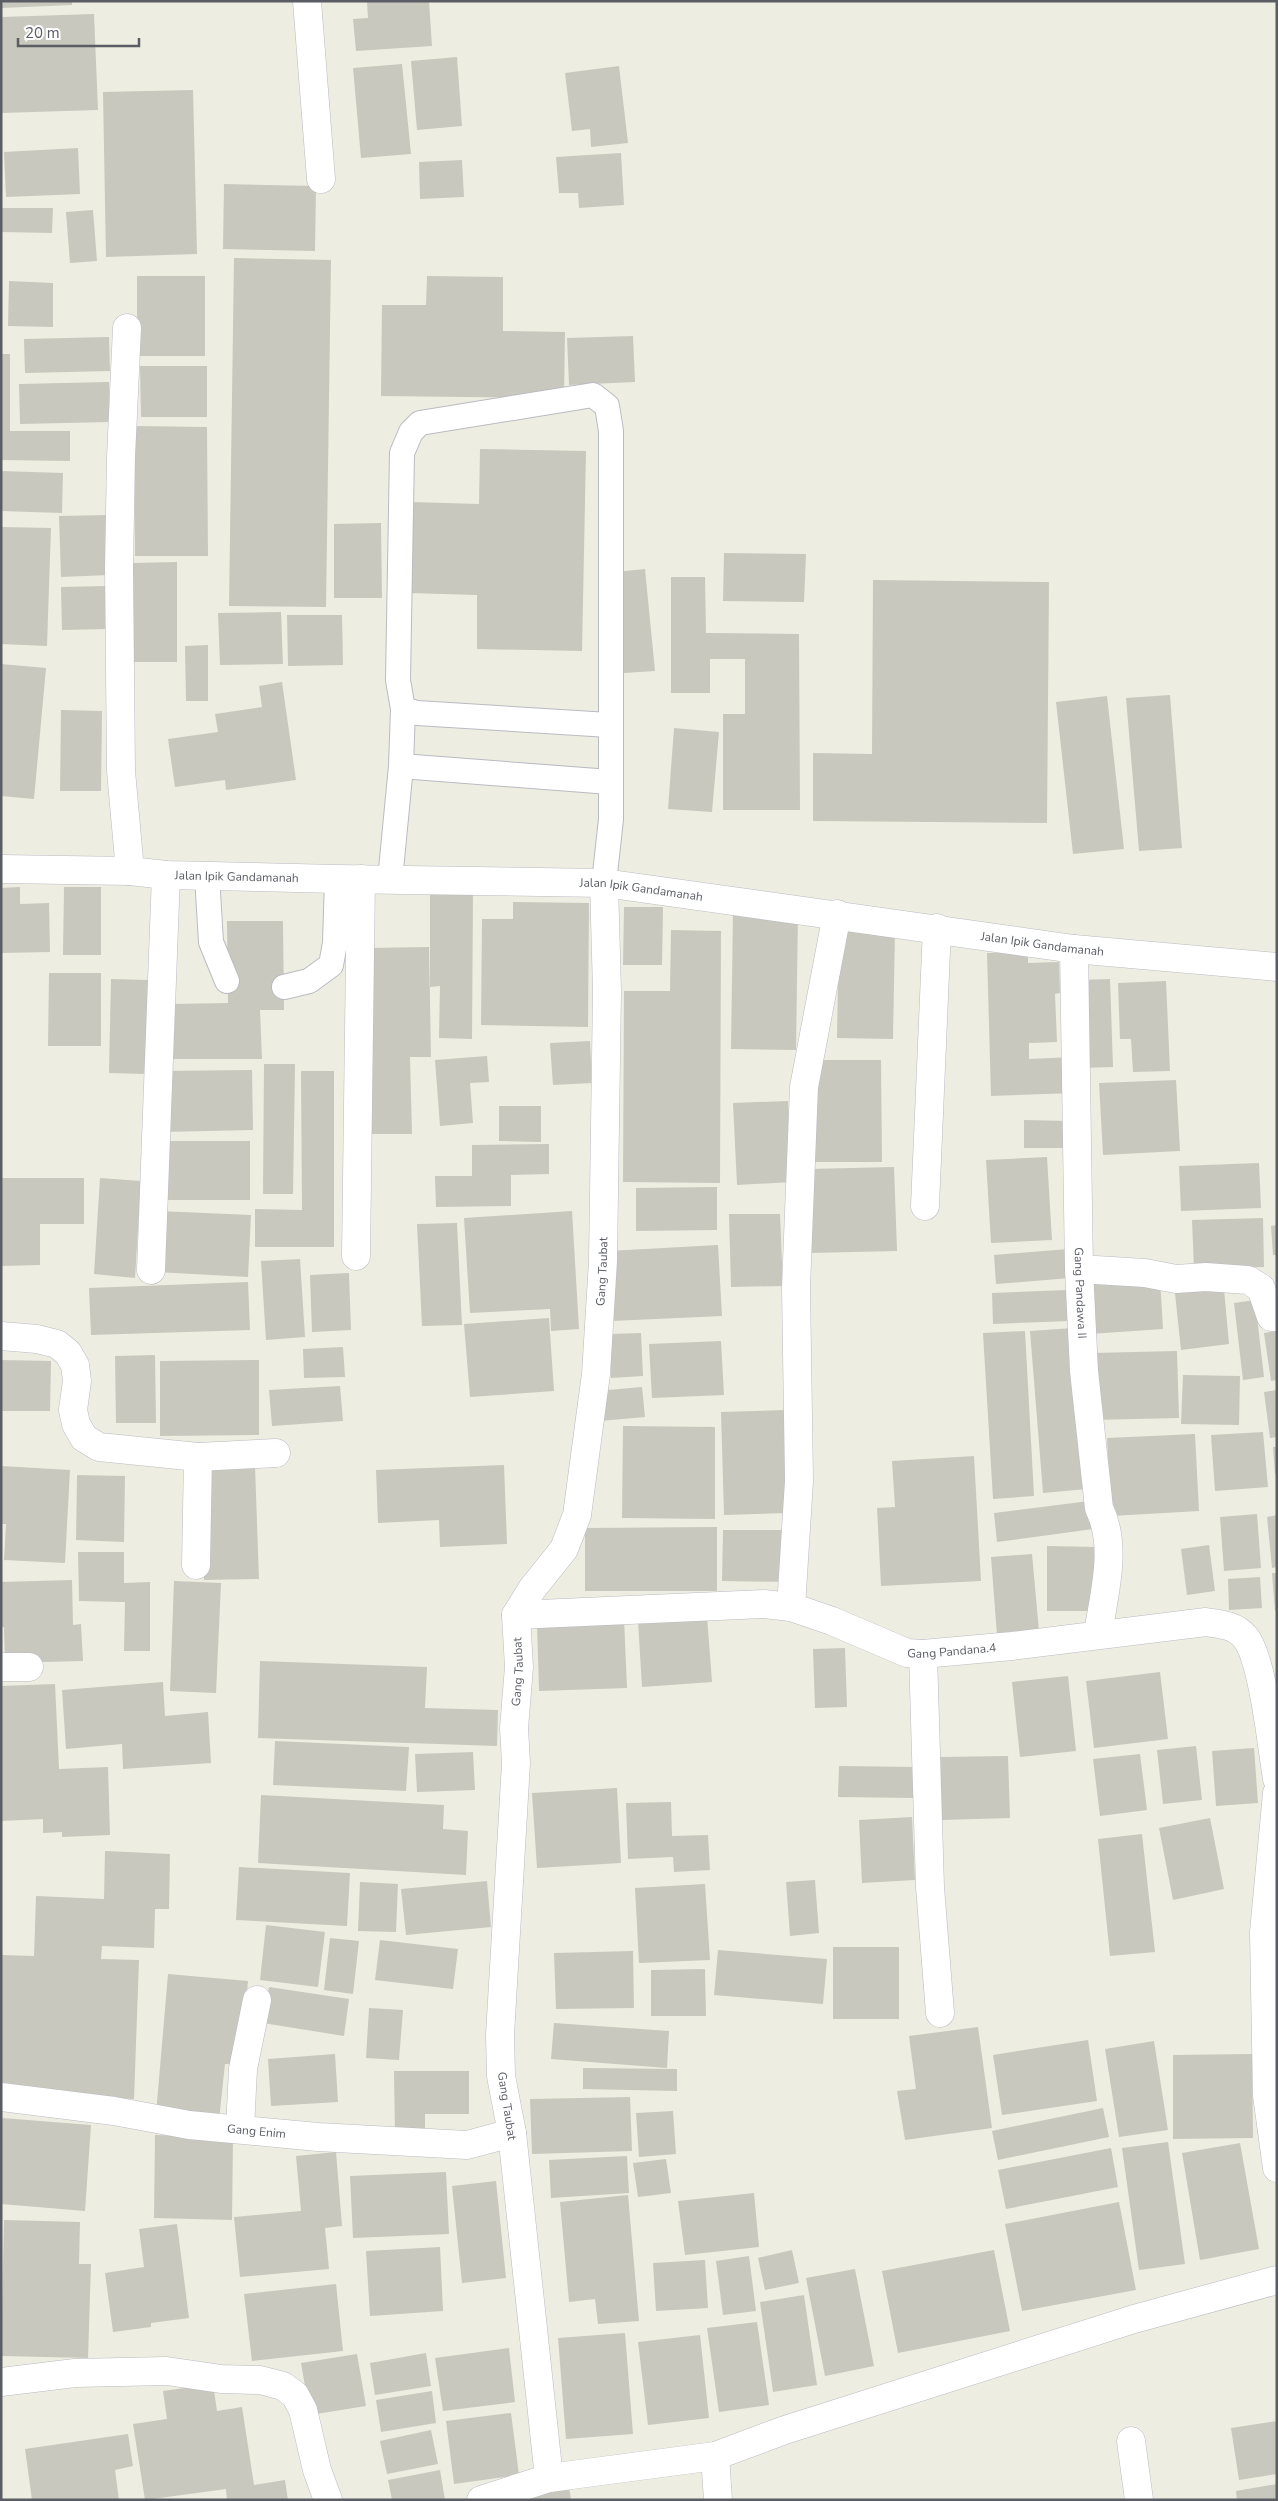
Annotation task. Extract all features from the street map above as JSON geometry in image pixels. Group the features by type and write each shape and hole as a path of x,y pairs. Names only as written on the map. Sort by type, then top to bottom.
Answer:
{"street":[{"path":"307,1 320,179"},
{"path":"127,328 120,457 121,771 130,870"},
{"name":"Jalan Ipik Gandamanah","path":"1,869 130,870 166,875 207,876 604,883 937,928 1074,949 1277,967"},
{"path":"151,1270 160,980 166,875"},
{"path":"349,879 356,1256"},
{"name":"Gang Taubat","path":"549,2478 512,2133 501,2076 500,2035 516,1763 514,1728 519,1668 516,1615 532,1589 564,1549 577,1515 593,1393 603,1261 607,991 604,883"},
{"path":"791,1607 799,1481 796,1287 804,1087 837,914"},
{"path":"925,1206 937,928"},
{"name":"Gang Pandawa II","path":"1074,949 1079,1269 1084,1371 1099,1508 1105,1520 1110,1548 1098,1634"},
{"path":"1079,1269 1145,1272 1176,1279 1248,1280 1261,1288 1267,1311 1271,1317 1277,1318"},
{"path":"1,1336 36,1339 57,1344 68,1353 76,1365 77,1381 73,1410 76,1424 84,1438 100,1447 198,1457 276,1453"},
{"path":"196,1565 198,1457"},
{"name":"Gang Pandana.4","path":"516,1615 764,1604 791,1607 832,1620 900,1650 923,1654 1012,1646 1206,1622 1230,1626 1245,1637 1255,1656 1277,1779"},
{"path":"923,1654 930,1886 940,2013"},
{"path":"1,1667 29,1667"},
{"path":"1277,1793 1270,1933 1267,2095 1277,2168"},
{"path":"240,2129 243,2068 257,2000"},
{"name":"Gang Enim","path":"1,2098 114,2111 189,2125 318,2137 467,2145 512,2133"},
{"path":"482,2500 549,2478 715,2456 785,2430 1134,2319 1277,2280"},
{"path":"1,2382 10,2383 75,2373 167,2371 221,2379 260,2380 283,2386 295,2395 303,2410 317,2470 328,2500"},
{"path":"1131,2441 1139,2500"},
{"path":"715,2456 717,2492"}],"lane":[{"path":"390,880 401,766 403,709 398,680 402,453 411,432 420,423 593,395 607,406 611,431 609,725 611,819 604,883"},
{"path":"403,709 417,713 609,725"},
{"path":"401,766 610,782"},
{"path":"207,876 211,942 217,961 227,981"},
{"path":"284,987 310,981 331,965 349,879"}],"building":[{"path":"1,1 72,1 72,5 1,8"},
{"path":"367,1 429,1 432,46 356,51 353,19 368,18"},
{"path":"94,14 98,110 1,113 1,17"},
{"path":"457,57 462,126 417,130 411,61"},
{"path":"402,64 411,154 361,158 353,68"},
{"path":"619,66 628,143 591,147 590,129 572,131 565,73"},
{"path":"193,90 197,254 106,257 103,92"},
{"path":"78,148 80,194 6,197 4,152"},
{"path":"621,153 624,205 579,208 578,193 559,193 556,157"},
{"path":"462,160 464,197 420,199 419,162"},
{"path":"224,184 316,186 315,251 223,249"},
{"path":"1,208 53,208 52,233 1,232"},
{"path":"93,210 97,261 70,263 66,212"},
{"path":"234,258 331,260 326,607 229,606"},
{"path":"137,276 205,276 205,356 137,356"},
{"path":"427,276 503,277 503,331 565,332 564,398 381,396 382,305 426,305"},
{"path":"9,281 53,283 53,327 8,326"},
{"path":"633,336 635,382 569,385 567,338"},
{"path":"109,337 110,371 25,373 24,339"},
{"path":"1,354 10,354 10,431 70,431 70,461 1,460"},
{"path":"140,366 207,366 207,417 141,417"},
{"path":"109,382 110,422 20,424 19,384"},
{"path":"134,426 207,427 208,556 135,556"},
{"path":"480,449 586,451 582,651 477,649 477,595 409,593 411,502 479,504"},
{"path":"1,471 63,473 62,513 1,511"},
{"path":"107,515 109,575 61,577 59,516"},
{"path":"381,523 382,598 334,598 334,524"},
{"path":"1,527 51,528 47,646 1,644"},
{"path":"724,553 806,554 804,602 723,601"},
{"path":"177,562 177,662 133,662 133,563"},
{"path":"645,569 655,671 624,673 615,572"},
{"path":"671,577 705,577 706,633 799,634 800,810 723,810 723,714 745,714 745,659 710,659 710,693 671,693"},
{"path":"873,580 1049,582 1047,823 813,821 813,753 872,754"},
{"path":"106,586 108,629 62,630 61,587"},
{"path":"281,612 283,664 220,665 218,613"},
{"path":"287,615 342,615 343,665 288,666"},
{"path":"208,645 208,701 186,701 185,646"},
{"path":"1,664 46,668 34,799 1,796"},
{"path":"282,682 296,780 226,790 225,780 175,787 168,739 218,732 215,714 262,707 259,686"},
{"path":"1170,695 1182,848 1139,851 1126,698"},
{"path":"1107,696 1124,849 1073,854 1056,702"},
{"path":"61,710 102,711 101,791 60,791"},
{"path":"674,728 719,732 712,812 668,809"},
{"path":"20,887 20,904 49,903 50,952 1,953 1,888"},
{"path":"64,887 101,887 101,955 63,955"},
{"path":"430,891 473,891 472,1039 439,1038 440,986 430,987"},
{"path":"513,902 589,903 588,1027 481,1025 482,919 513,919"},
{"path":"624,907 663,907 662,965 623,965"},
{"path":"733,911 798,913 796,1050 731,1049"},
{"path":"227,921 283,921 284,1010 260,1010 262,1059 172,1059 171,1004 228,1003"},
{"path":"839,928 895,929 893,1039 837,1038"},
{"path":"671,930 721,931 720,1183 623,1182 624,991 670,991"},
{"path":"429,947 431,1057 410,1057 412,1134 371,1134 367,948"},
{"path":"1028,952 1028,963 1059,962 1060,993 1055,994 1057,1042 1029,1043 1029,1059 1073,1057 1074,1093 991,1096 987,953"},
{"path":"49,973 101,973 101,1046 48,1046"},
{"path":"111,979 148,980 146,1074 109,1073"},
{"path":"1110,979 1113,1067 1082,1068 1078,980"},
{"path":"1166,981 1170,1071 1133,1072 1131,1039 1120,1039 1118,983"},
{"path":"590,1041 592,1083 553,1085 550,1043"},
{"path":"487,1056 489,1082 470,1083 473,1123 440,1126 435,1060"},
{"path":"815,1060 881,1060 882,1162 815,1162"},
{"path":"264,1064 295,1064 293,1194 263,1194"},
{"path":"252,1070 253,1130 162,1132 161,1071"},
{"path":"301,1071 334,1071 334,1247 255,1247 255,1209 302,1210"},
{"path":"1176,1080 1180,1151 1103,1155 1099,1083"},
{"path":"788,1101 792,1182 737,1185 733,1103"},
{"path":"499,1106 541,1106 541,1142 499,1141"},
{"path":"1024,1120 1071,1121 1070,1148 1024,1148"},
{"path":"161,1141 250,1141 250,1200 161,1200"},
{"path":"549,1144 549,1174 511,1175 511,1206 436,1207 435,1176 472,1176 472,1145"},
{"path":"1047,1157 1052,1240 991,1243 986,1160"},
{"path":"1259,1163 1261,1208 1181,1211 1179,1166"},
{"path":"894,1167 897,1251 810,1253 808,1169"},
{"path":"1,1178 84,1178 84,1224 40,1224 40,1265 1,1266"},
{"path":"100,1178 141,1181 135,1278 94,1274"},
{"path":"717,1187 717,1230 636,1231 636,1188"},
{"path":"158,1211 251,1215 248,1277 156,1272"},
{"path":"572,1211 579,1329 551,1331 550,1309 470,1313 464,1218"},
{"path":"729,1214 780,1214 783,1286 731,1287"},
{"path":"1263,1218 1264,1267 1194,1269 1192,1220"},
{"path":"457,1223 462,1325 422,1326 417,1224"},
{"path":"1277,1225 1277,1255 1273,1255 1271,1226"},
{"path":"718,1245 722,1316 612,1321 608,1251"},
{"path":"1068,1249 1070,1278 996,1284 994,1255"},
{"path":"300,1259 305,1337 266,1340 261,1261"},
{"path":"349,1273 351,1330 312,1332 310,1275"},
{"path":"1160,1279 1163,1329 1090,1334 1087,1283"},
{"path":"248,1282 250,1330 91,1335 89,1288"},
{"path":"1224,1289 1229,1344 1181,1350 1175,1293"},
{"path":"1067,1290 1069,1321 993,1324 992,1293"},
{"path":"1255,1300 1264,1377 1243,1380 1234,1303"},
{"path":"549,1318 554,1391 470,1397 464,1324"},
{"path":"1073,1328 1087,1489 1043,1493 1030,1331"},
{"path":"1025,1331 1034,1496 993,1499 983,1333"},
{"path":"1277,1331 1277,1380 1271,1381 1264,1333"},
{"path":"641,1333 643,1376 611,1378 609,1334"},
{"path":"721,1341 724,1395 652,1398 649,1344"},
{"path":"343,1347 345,1377 304,1378 303,1349"},
{"path":"1177,1351 1179,1418 1092,1420 1091,1353"},
{"path":"155,1355 156,1423 116,1423 115,1356"},
{"path":"1,1360 51,1361 50,1411 1,1411"},
{"path":"259,1360 259,1435 160,1436 160,1361"},
{"path":"1183,1375 1240,1376 1239,1425 1181,1424"},
{"path":"340,1386 343,1421 272,1426 269,1390"},
{"path":"642,1387 645,1417 600,1421 597,1391"},
{"path":"1277,1390 1277,1437 1270,1438 1264,1392"},
{"path":"785,1410 788,1513 724,1515 721,1412"},
{"path":"623,1426 715,1427 715,1519 622,1518"},
{"path":"1263,1432 1268,1487 1215,1491 1211,1435"},
{"path":"1195,1434 1199,1511 1111,1516 1107,1438"},
{"path":"1273,1447 1277,1447 1277,1474 1275,1474"},
{"path":"974,1456 981,1581 881,1586 877,1508 895,1507 892,1461"},
{"path":"504,1465 507,1544 440,1547 439,1520 378,1523 376,1470"},
{"path":"1,1466 70,1470 65,1563 4,1560 6,1524 1,1524"},
{"path":"255,1466 259,1579 204,1580 201,1468"},
{"path":"77,1475 125,1476 124,1542 76,1540"},
{"path":"1089,1501 1093,1529 997,1542 994,1513"},
{"path":"1257,1514 1261,1568 1224,1571 1220,1517"},
{"path":"1277,1515 1277,1567 1272,1568 1267,1517"},
{"path":"717,1527 717,1591 585,1591 585,1528"},
{"path":"723,1530 789,1530 788,1582 722,1581"},
{"path":"1209,1545 1215,1591 1187,1595 1181,1549"},
{"path":"1047,1546 1100,1547 1099,1611 1047,1611"},
{"path":"78,1552 124,1552 124,1583 150,1582 150,1651 124,1651 125,1602 79,1601"},
{"path":"1032,1554 1039,1631 997,1635 991,1557"},
{"path":"1272,1573 1277,1573 1277,1611 1275,1611"},
{"path":"1260,1577 1262,1608 1229,1610 1228,1579"},
{"path":"72,1580 73,1625 81,1624 83,1661 5,1663 4,1627 1,1627 1,1582"},
{"path":"174,1581 221,1583 216,1693 170,1691"},
{"path":"707,1616 712,1682 642,1687 638,1621"},
{"path":"624,1619 627,1688 539,1691 537,1622"},
{"path":"845,1648 847,1707 815,1708 813,1649"},
{"path":"260,1661 427,1667 425,1708 498,1710 497,1746 258,1738"},
{"path":"1160,1672 1168,1739 1094,1748 1086,1681"},
{"path":"1068,1676 1076,1751 1020,1757 1012,1682"},
{"path":"163,1682 165,1716 208,1712 211,1763 123,1769 122,1744 66,1749 62,1690"},
{"path":"55,1684 59,1769 108,1767 110,1835 62,1837 62,1832 43,1833 43,1819 1,1821 1,1686"},
{"path":"275,1741 409,1747 406,1791 273,1785"},
{"path":"1196,1746 1202,1800 1163,1804 1157,1750"},
{"path":"1254,1748 1258,1803 1216,1806 1212,1751"},
{"path":"473,1752 475,1790 417,1792 415,1754"},
{"path":"1140,1754 1147,1810 1100,1816 1093,1759"},
{"path":"1008,1756 1010,1818 942,1820 940,1757"},
{"path":"839,1766 916,1767 915,1798 838,1797"},
{"path":"617,1788 621,1863 537,1868 532,1793"},
{"path":"261,1795 444,1805 443,1829 468,1831 466,1875 258,1863"},
{"path":"671,1802 672,1836 708,1835 710,1870 674,1872 673,1857 628,1859 626,1803"},
{"path":"912,1817 915,1880 862,1883 859,1820"},
{"path":"1210,1818 1224,1889 1173,1900 1159,1828"},
{"path":"1142,1834 1155,1952 1110,1956 1098,1839"},
{"path":"105,1851 170,1854 169,1909 155,1909 154,1948 102,1946 101,1959 139,1960 134,2099 29,2096 30,2086 1,2085 2,1955 34,1956 36,1896 104,1899"},
{"path":"239,1867 350,1873 347,1926 236,1920"},
{"path":"815,1880 819,1933 790,1936 786,1882"},
{"path":"487,1881 491,1927 406,1935 401,1889"},
{"path":"360,1882 398,1884 396,1932 358,1931"},
{"path":"705,1884 710,1960 639,1963 635,1888"},
{"path":"266,1925 325,1932 318,1987 260,1980"},
{"path":"330,1938 359,1941 353,1994 324,1990"},
{"path":"380,1940 458,1949 453,1989 375,1980"},
{"path":"833,1947 899,1947 899,2019 833,2019"},
{"path":"718,1950 827,1959 823,2004 714,1995"},
{"path":"633,1951 634,2008 556,2009 554,1953"},
{"path":"705,1969 706,2016 651,2016 651,1970"},
{"path":"168,1974 248,1981 241,2065 225,2064 219,2120 156,2114"},
{"path":"269,1987 349,1999 344,2036 263,2023"},
{"path":"369,2008 403,2010 399,2060 366,2058"},
{"path":"554,2023 669,2031 667,2068 551,2059"},
{"path":"978,2027 992,2128 905,2140 897,2091 916,2089 909,2036"},
{"path":"1088,2040 1097,2101 1002,2115 993,2055"},
{"path":"1154,2041 1168,2130 1119,2137 1105,2049"},
{"path":"335,2054 338,2102 271,2106 268,2059"},
{"path":"1252,2054 1253,2138 1173,2139 1173,2055"},
{"path":"583,2068 677,2069 677,2091 583,2089"},
{"path":"394,2071 469,2071 469,2114 425,2114 425,2136 395,2136"},
{"path":"630,2097 632,2151 532,2154 530,2099"},
{"path":"1103,2108 1109,2137 998,2160 992,2131"},
{"path":"673,2111 676,2154 639,2157 636,2113"},
{"path":"2,2118 91,2125 85,2211 1,2204"},
{"path":"155,2135 233,2137 232,2220 154,2218"},
{"path":"1168,2142 1185,2264 1139,2270 1122,2148"},
{"path":"1240,2143 1259,2249 1200,2260 1182,2153"},
{"path":"1111,2148 1118,2187 1006,2209 998,2170"},
{"path":"336,2152 342,2226 325,2228 329,2269 240,2277 234,2217 301,2211 296,2156"},
{"path":"627,2156 629,2193 551,2198 549,2160"},
{"path":"666,2159 671,2193 638,2197 633,2163"},
{"path":"446,2172 449,2234 353,2238 350,2176"},
{"path":"496,2181 506,2278 462,2283 452,2186"},
{"path":"754,2193 759,2247 685,2255 678,2201"},
{"path":"628,2195 639,2321 598,2324 595,2299 569,2302 560,2202"},
{"path":"1119,2202 1136,2290 1022,2311 1005,2224"},
{"path":"4,2220 80,2222 79,2264 91,2264 88,2358 1,2356"},
{"path":"177,2224 189,2318 151,2323 151,2327 113,2332 105,2273 144,2267 139,2229"},
{"path":"440,2247 443,2311 370,2316 366,2251"},
{"path":"792,2250 799,2283 765,2290 758,2258"},
{"path":"994,2250 1010,2331 898,2353 882,2271"},
{"path":"749,2256 756,2311 723,2315 716,2261"},
{"path":"705,2260 708,2308 656,2311 653,2263"},
{"path":"855,2269 874,2366 825,2376 806,2278"},
{"path":"336,2284 343,2351 252,2361 244,2294"},
{"path":"804,2295 817,2385 773,2392 760,2302"},
{"path":"757,2322 769,2405 719,2412 707,2328"},
{"path":"625,2333 633,2434 566,2439 558,2338"},
{"path":"700,2335 709,2418 648,2425 638,2342"},
{"path":"509,2348 515,2402 443,2411 435,2358"},
{"path":"426,2353 431,2386 375,2395 370,2363"},
{"path":"357,2354 366,2406 310,2415 301,2363"},
{"path":"213,2384 217,2411 242,2407 254,2485 285,2480 288,2500 227,2500 226,2489 145,2500 133,2424 167,2419 163,2391"},
{"path":"432,2391 436,2423 381,2432 376,2400"},
{"path":"511,2413 519,2475 454,2484 446,2421"},
{"path":"1277,2421 1277,2474 1239,2480 1231,2428"},
{"path":"431,2430 438,2464 387,2474 380,2441"},
{"path":"128,2434 133,2466 115,2470 119,2500 32,2500 25,2449"},
{"path":"440,2470 445,2500 392,2500 388,2480"},
{"path":"1277,2484 1277,2500 1237,2500 1236,2491"},
{"path":"569,2487 571,2500 531,2500 530,2494"}]}
